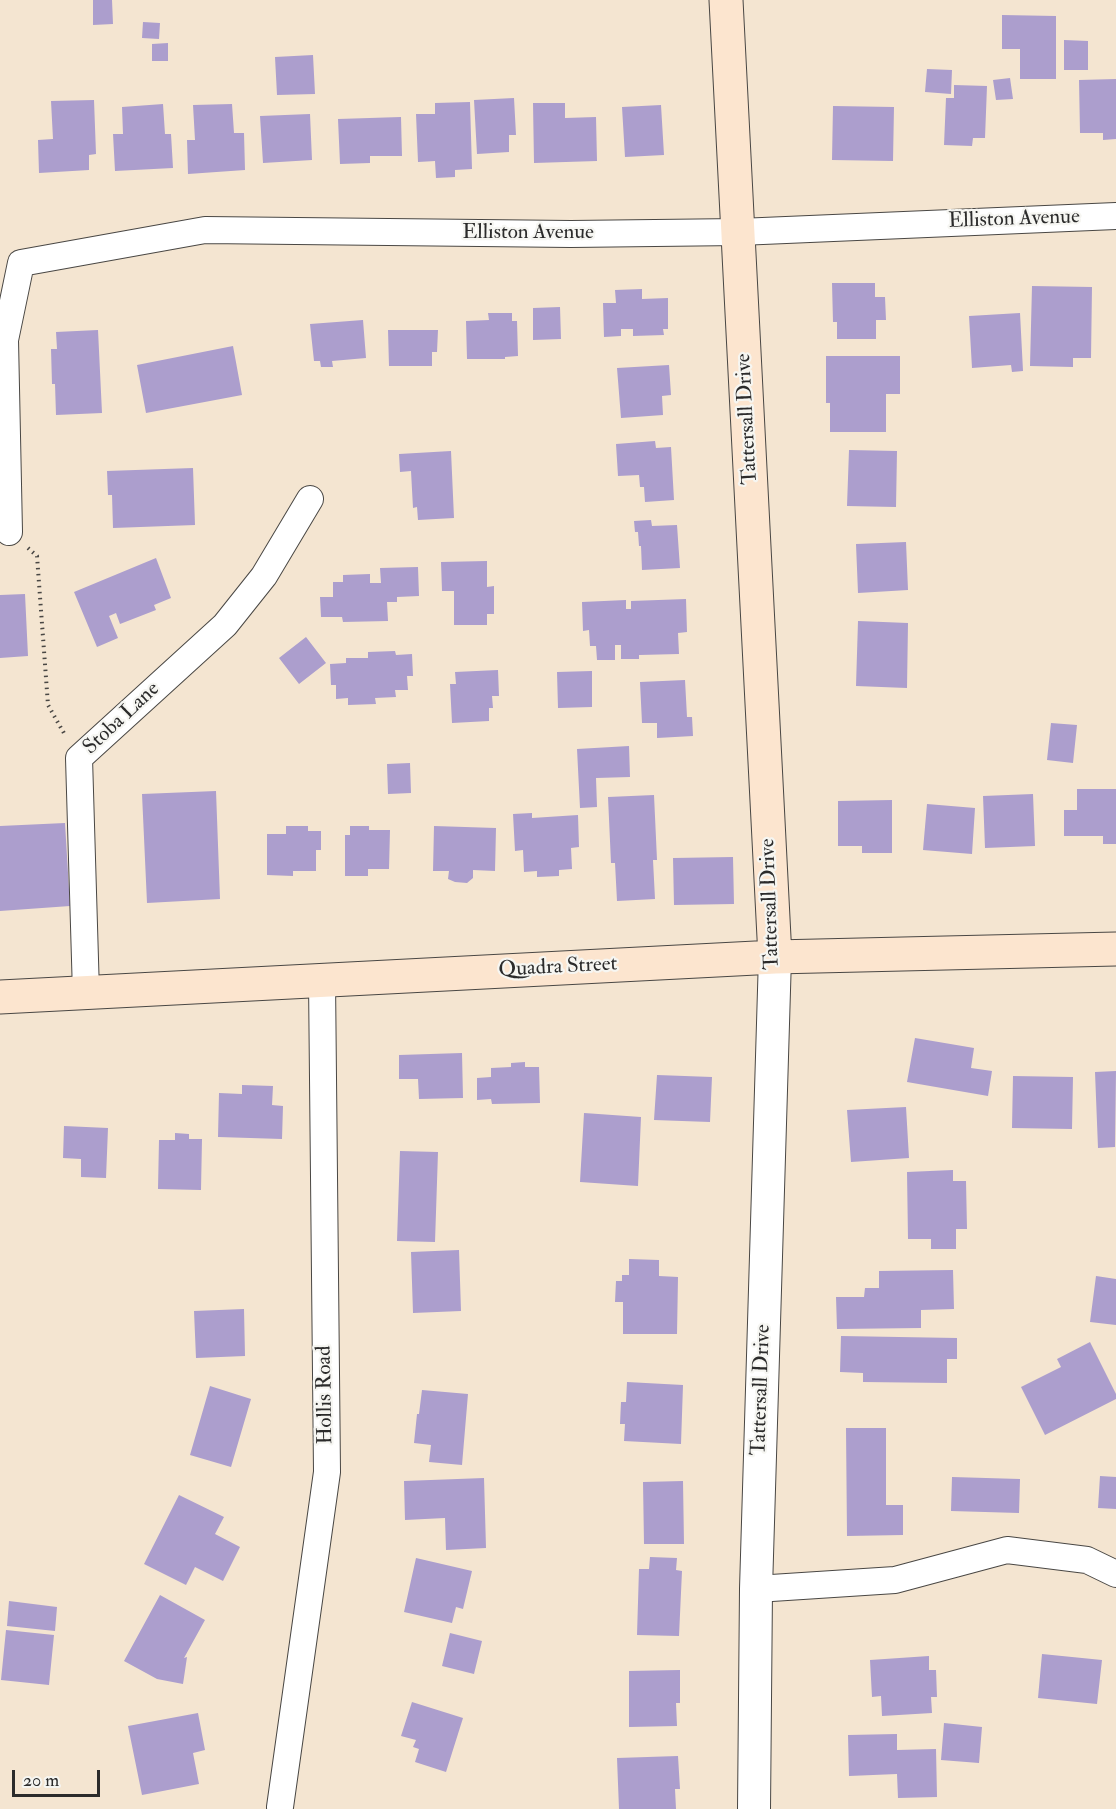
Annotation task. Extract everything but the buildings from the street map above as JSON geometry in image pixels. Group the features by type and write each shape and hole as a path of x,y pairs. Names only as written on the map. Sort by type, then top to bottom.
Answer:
{"main road":[{"name":"Tattersall Drive","path":"726,0 775,957"},
{"name":"Quadra Street","path":"0,997 775,957 1116,949"}],"street":[{"name":"Elliston Avenue","path":"9,532 5,340 21,263 205,230 571,234 739,231 1116,216"},
{"name":"Stoba Lane","path":"86,993 79,758 225,625 264,576 310,499"},
{"name":"Tattersall Drive","path":"754,1809 756,1589 775,957"},
{"name":"Hollis Road","path":"280,1807 327,1472 322,980"},
{"path":"756,1589 895,1580 1006,1550 1087,1560 1116,1574"}],"path":[{"path":"9,532 38,556 48,705 79,758"}]}
